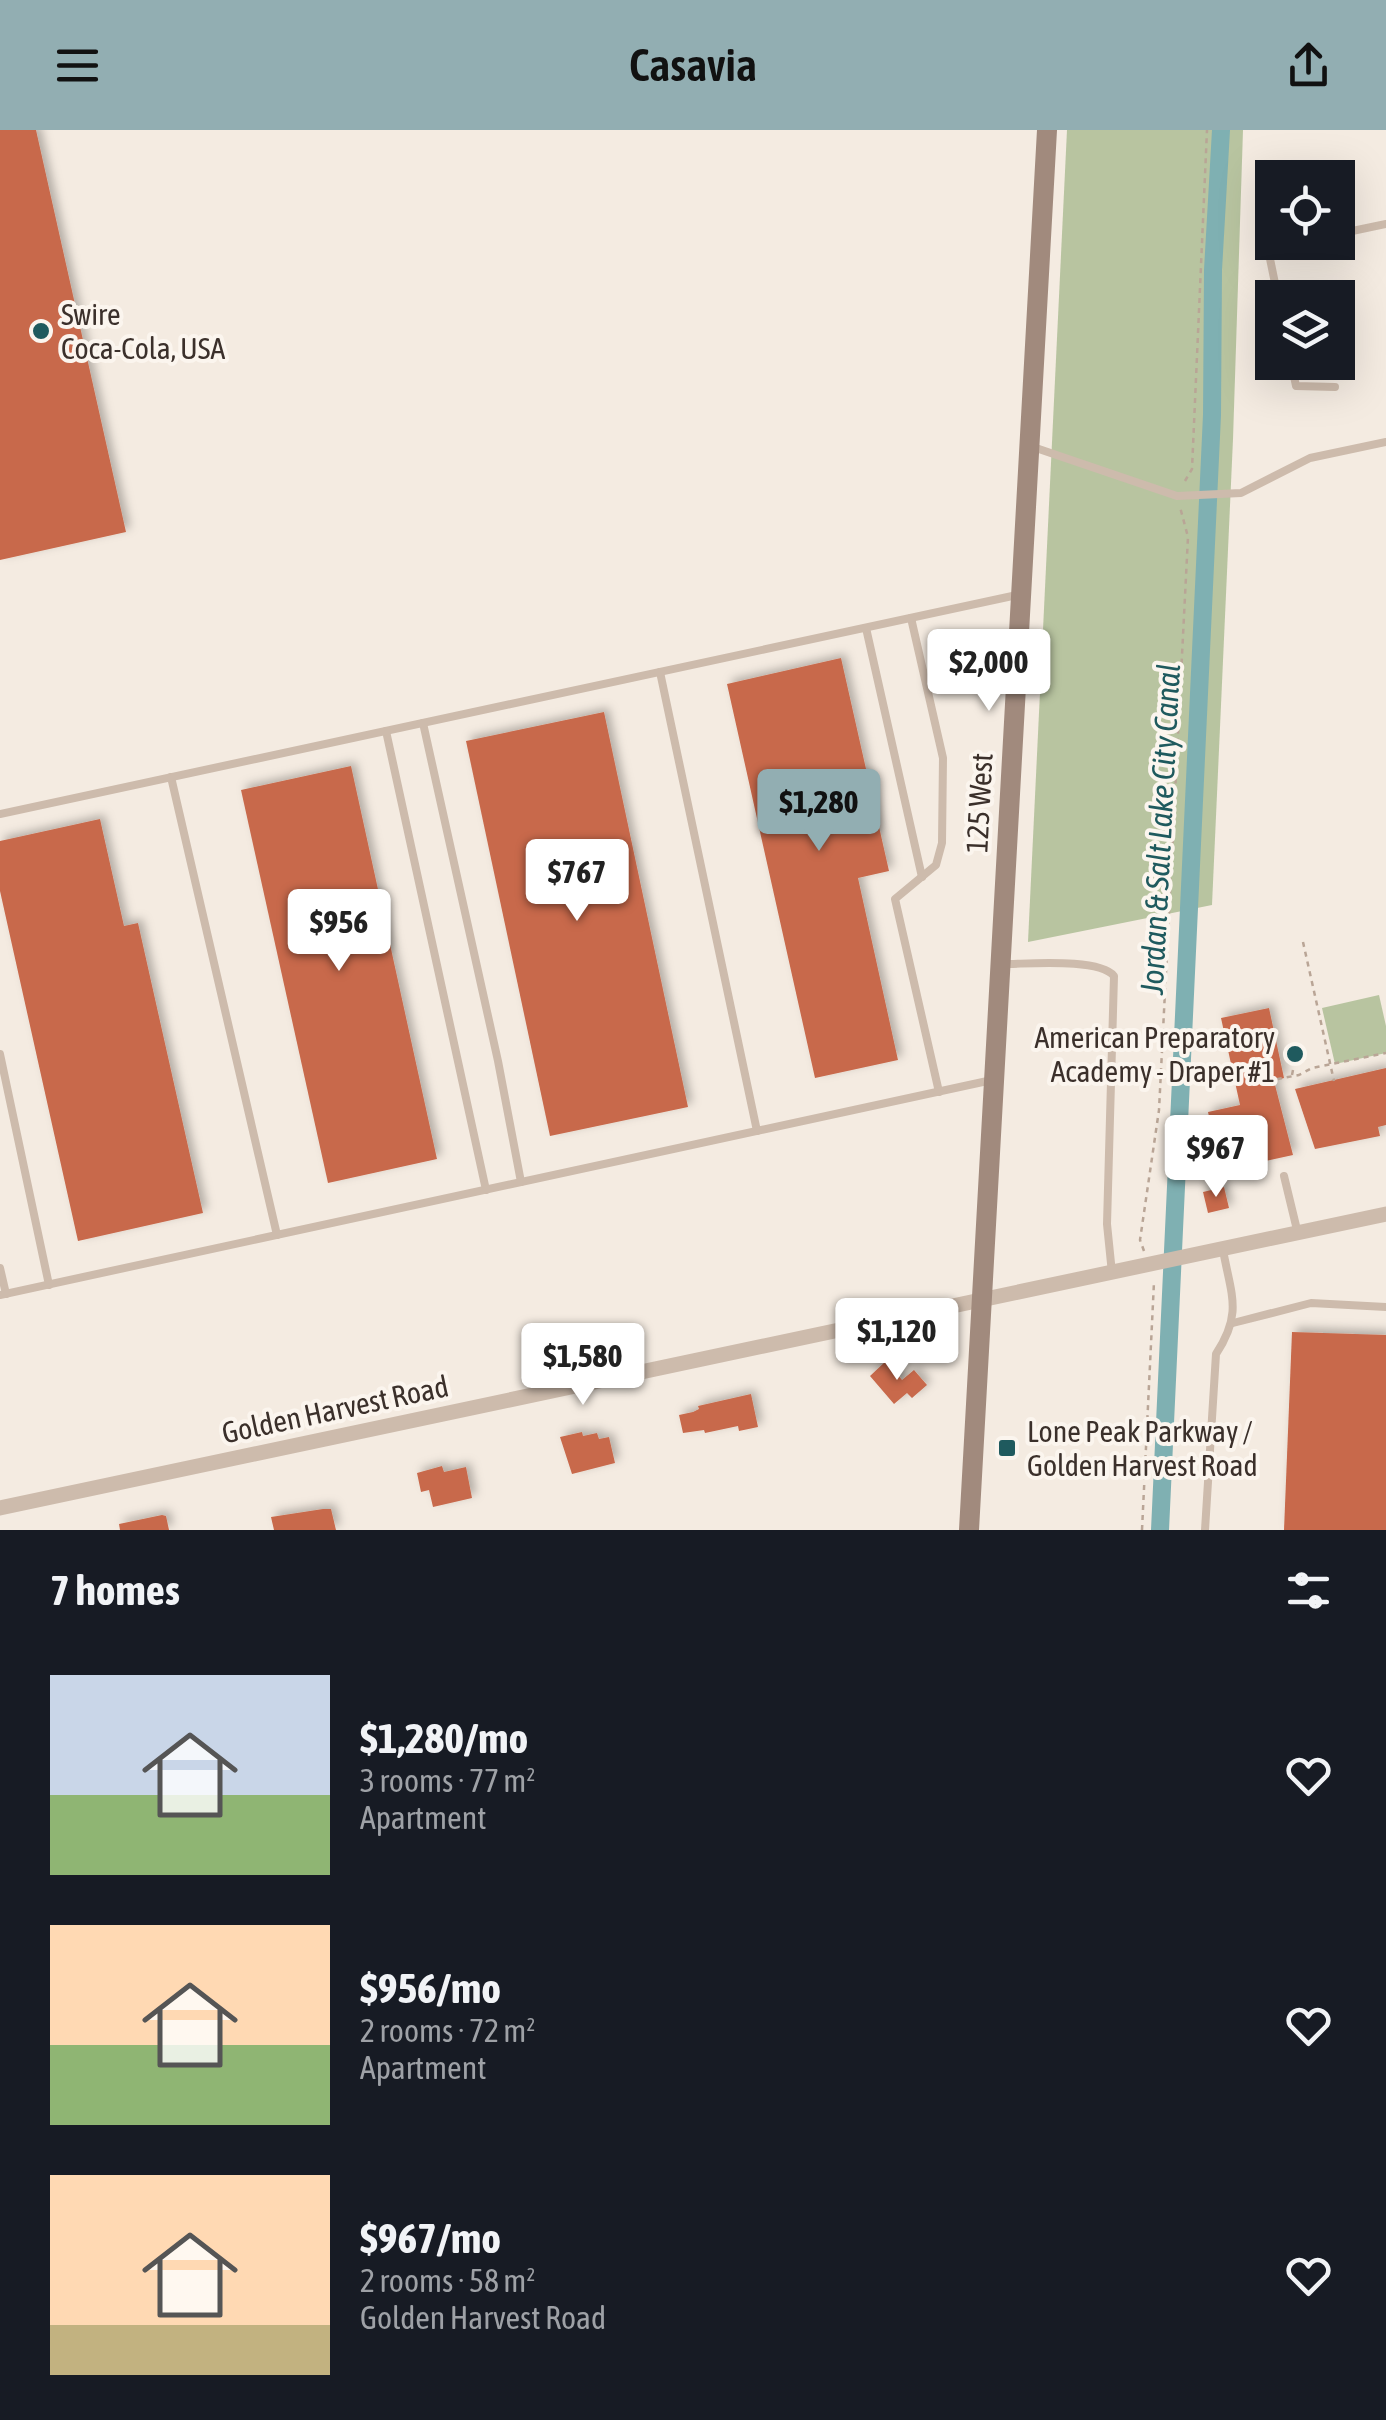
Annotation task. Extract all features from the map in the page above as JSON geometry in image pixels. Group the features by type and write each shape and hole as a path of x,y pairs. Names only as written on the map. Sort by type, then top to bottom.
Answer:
{"main road":[{"name":"125 West","path":"970,1530 1047,130"}],"street":[{"name":"Golden Harvest Road","path":"0,1508 1386,1214"}],"lane":[{"path":"1355,230 1386,224"},
{"path":"1295,380 1296,386 1335,386"},
{"path":"1029,446 1181,496 1241,493 1310,458 1386,442"},
{"path":"0,814 1020,594"},
{"path":"910,618 943,758 942,843 936,865 895,899 939,1092"},
{"path":"866,628 922,877"},
{"path":"660,672 758,1131"},
{"path":"423,723 522,1182"},
{"path":"386,731 486,1190"},
{"path":"171,777 277,1235"},
{"path":"1000,964 1095,966 1110,970 1114,976 1107,1224 1112,1273"},
{"path":"0,1054 48,1285"},
{"path":"0,1268 3,1294 993,1080"},
{"path":"1284,1176 1298,1234"},
{"path":"1205,1530 1216,1354 1232,1330 1235,1315 1223,1250"},
{"path":"1233,1323 1311,1303 1386,1307"}],"path":[{"path":"1142,1530 1154,1282 1152,1265 1140,1240 1160,1110 1188,538 1181,496 1192,469 1208,130"},
{"path":"1303,942 1334,1081"},
{"path":"1267,1081 1386,1053"},
{"path":"1291,1076 1296,1055"}],"green space":[{"path":"1067,130 1243,130 1212,905 1028,942"},
{"path":"1379,995 1386,1026 1386,1053 1335,1064 1322,1008"}],"building":[{"name":"Swire Coca-Cola, USA","path":"0,130 36,130 126,532 0,560"},
{"path":"841,658 889,871 858,878 898,1060 815,1078 727,684"},
{"path":"604,712 688,1107 550,1136 466,741"},
{"path":"351,766 437,1159 328,1183 241,790"},
{"path":"100,819 124,926 138,923 203,1213 78,1241 0,891 0,841"},
{"path":"1269,1008 1284,1078 1274,1081 1293,1155 1261,1162 1258,1151 1219,1161 1208,1112 1240,1105 1221,1018"},
{"path":"1386,1068 1386,1125 1378,1127 1380,1136 1315,1149 1295,1089"},
{"path":"1224,1187 1229,1208 1208,1213 1203,1192"},
{"path":"1292,1332 1386,1335 1386,1530 1284,1530"},
{"path":"886,1361 902,1380 914,1370 927,1385 912,1398 907,1393 894,1404 870,1376"},
{"path":"751,1394 758,1427 683,1433 679,1415 693,1412 698,1406"},
{"path":"582,1432 583,1436 597,1433 599,1439 609,1437 615,1463 572,1474 560,1437"},
{"path":"442,1466 444,1472 466,1467 472,1498 433,1507 429,1490 421,1492 417,1473"},
{"path":"331,1509 336,1530 274,1530 271,1517"},
{"path":"166,1516 169,1530 120,1530 119,1524"}],"waterway":[{"name":"Jordan & Salt Lake City Canal","path":"1160,1530 1212,415 1213,270 1221,130"}],"place":[{"name":"Swire Coca-Cola, USA","path":"41,331"},
{"name":"American Preparatory Academy - Draper #1","path":"1295,1054"},
{"name":"Lone Peak Parkway / Golden Harvest Road","path":"1007,1448"}]}
